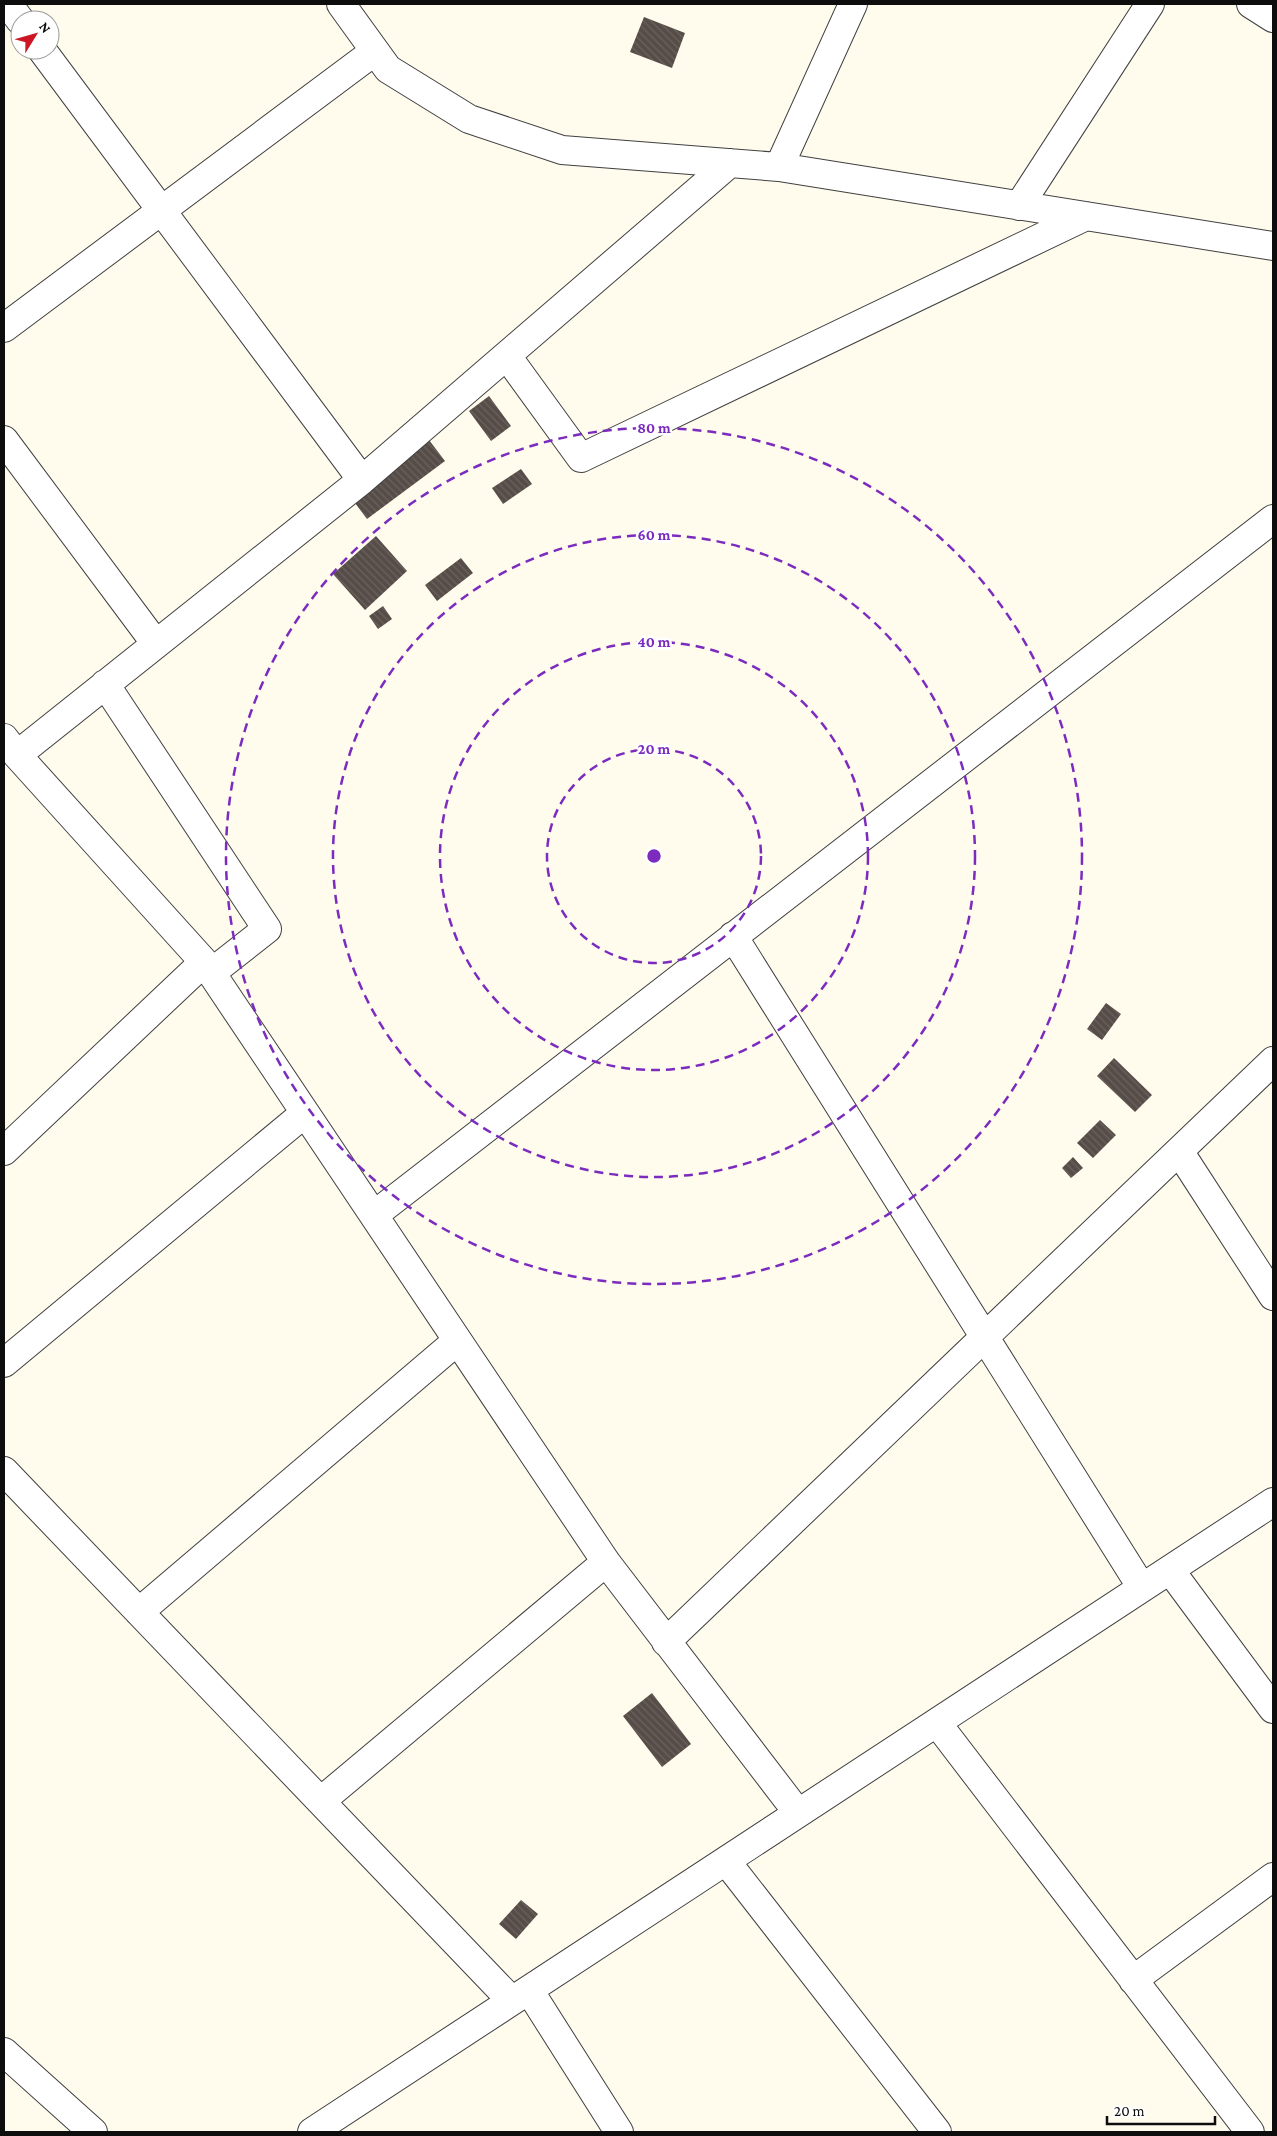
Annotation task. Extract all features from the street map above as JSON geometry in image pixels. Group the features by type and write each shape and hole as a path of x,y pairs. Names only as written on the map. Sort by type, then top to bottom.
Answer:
{"street":[{"path":"341,4 388,69 469,119 562,150 779,167 1273,246"},
{"path":"779,167 853,4"},
{"path":"1019,206 1150,4"},
{"path":"1252,4 1273,18"},
{"path":"4,328 375,51"},
{"path":"49,60 362,480"},
{"path":"730,163 362,480 105,684 10,746 208,967 606,1562 798,1814"},
{"path":"507,356 581,458 1086,216"},
{"path":"4,440 156,644"},
{"path":"374,1215 1273,519"},
{"path":"8,1140 208,967 267,929 105,684"},
{"path":"733,936 1142,1588"},
{"path":"666,1642 1273,1061"},
{"path":"4,1363 305,1113"},
{"path":"1179,1151 1273,1296"},
{"path":"139,1612 458,1341"},
{"path":"4,1471 321,1801 521,1996 619,2132"},
{"path":"312,2132 1273,1502"},
{"path":"321,1801 606,1562"},
{"path":"1170,1570 1273,1709"},
{"path":"937,1722 1250,2132"},
{"path":"726,1861 937,2132"},
{"path":"1133,1980 1273,1877"},
{"path":"4,2052 93,2132"}],"building":[{"path":"644,17 685,33 672,68 630,52"},
{"path":"489,396 511,426 491,441 469,411"},
{"path":"429,440 445,461 367,519 352,499"},
{"path":"521,469 532,484 503,504 492,488"},
{"path":"376,536 407,571 365,610 333,574"},
{"path":"461,558 473,573 437,601 425,585"},
{"path":"383,606 392,619 378,629 369,616"},
{"path":"1106,1003 1121,1014 1102,1040 1087,1029"},
{"path":"1114,1058 1152,1095 1135,1112 1097,1076"},
{"path":"1100,1120 1116,1135 1093,1158 1077,1143"},
{"path":"1073,1157 1083,1168 1071,1178 1062,1168"},
{"path":"652,1693 691,1744 662,1767 623,1716"},
{"path":"521,1900 538,1914 516,1939 499,1924"}]}
